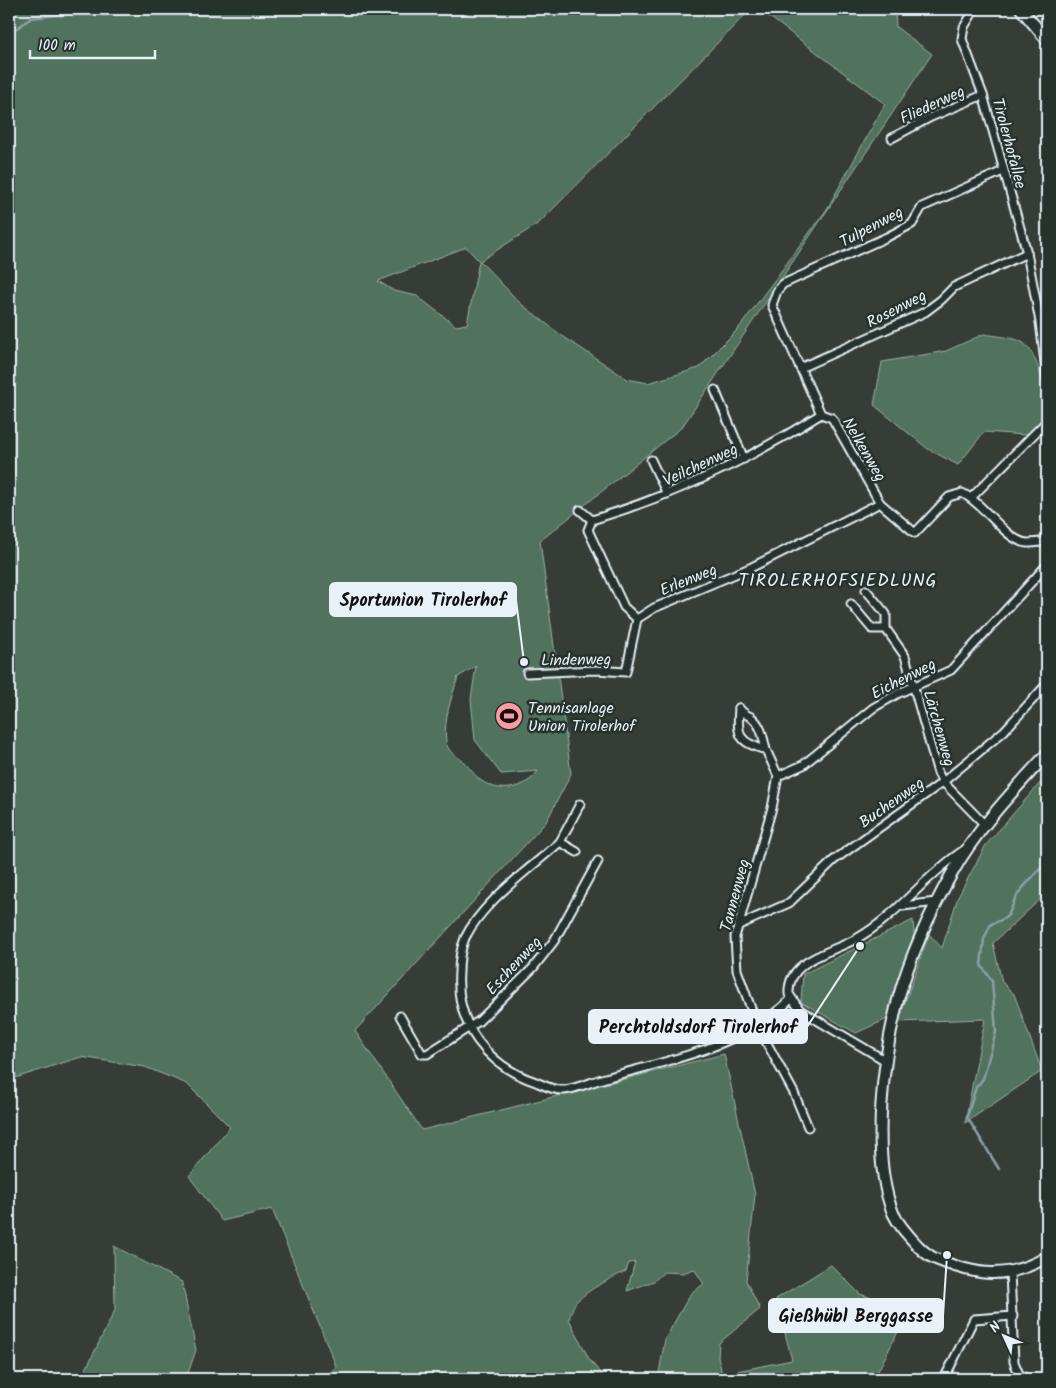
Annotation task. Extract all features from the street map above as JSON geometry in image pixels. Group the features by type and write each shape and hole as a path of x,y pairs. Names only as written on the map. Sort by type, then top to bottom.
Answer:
{"main road":[{"path":"1021,9 1047,40"},
{"path":"1047,754 984,825 968,847 936,902 901,989 886,1061 882,1120 882,1175 894,1213 902,1230 930,1257 967,1271 1010,1272 1047,1257"}],"street":[{"name":"Tirolerhofallee","path":"975,9 964,27 962,39 983,95 1027,253 1044,321 1047,379"},
{"name":"Fliederweg","path":"892,138 931,117 983,95"},
{"name":"Tulpenweg","path":"776,291 783,284 912,224 922,207 1003,172"},
{"name":"Rosenweg","path":"800,368 925,312 954,287 1027,253"},
{"name":"Nelkenweg","path":"776,291 773,310 822,414 832,418 880,504 914,533 949,497 962,493 972,497"},
{"path":"715,390 744,459"},
{"name":"Veilchenweg","path":"592,520 642,505 744,459 822,414"},
{"path":"1047,421 972,497 1015,539 1026,543 1047,541"},
{"path":"651,460 667,494"},
{"name":"Erlenweg","path":"637,619 654,608 752,567 880,504"},
{"path":"580,510 592,520 588,530 624,607 637,619"},
{"name":"Eichenweg","path":"778,776 803,765 873,708 899,693 951,670 1047,565"},
{"name":"Lärchenweg","path":"866,590 886,614 886,629 906,656 938,773 943,782 984,825"},
{"path":"851,604 872,629 886,629"},
{"name":"Lindenweg","path":"527,673 596,670 626,672 637,619"},
{"name":"Buchenweg","path":"738,925 789,903 834,860 943,782 1004,731 1047,684"},
{"path":"766,750 747,744 737,731 739,708 742,714 752,718 763,733 766,750 778,776"},
{"name":"Tannenweg","path":"778,776 772,808 735,937 737,970 756,1025 794,1093 808,1127"},
{"path":"580,804 560,842 477,918 465,940 458,985 462,1012 468,1029 488,1054 516,1076 561,1090 709,1048 756,1025 790,1000"},
{"path":"560,842 577,852"},
{"path":"886,1061 800,1010 790,1000 788,986 795,970 856,939 902,906 940,868 968,847"},
{"name":"Eschenweg","path":"400,1016 422,1054 427,1054 468,1029 533,968 554,941 598,861"},
{"path":"902,906 936,902"},
{"path":"1010,1272 1014,1362 1019,1374 1027,1379"},
{"path":"944,1379 974,1319 1013,1316"}],"green space":[{"path":"9,9 751,9 539,223 480,261 520,303 561,335 627,379 648,383 699,368 739,328 827,209 885,104 759,9 895,9 896,27 932,54 682,427 540,541 571,774 546,822 355,1031 422,1130 724,1054 755,1195 746,1281 760,1309 719,1343 718,1357 722,1374 792,1360 776,1299 831,1265 860,1294 909,1310 874,1379 658,1379 665,1339 691,1293 704,1284 694,1269 683,1273 664,1272 654,1281 627,1291 635,1262 629,1263 626,1271 600,1284 577,1301 574,1304 569,1319 589,1359 605,1379 324,1379 336,1366 272,1209 222,1221 189,1176 230,1127 187,1084 145,1067 81,1057 9,1080","holes":["466,247 479,261 467,324 456,326 417,296 394,291 378,281","476,666 471,699 475,740 501,774 538,771 526,782 518,786 502,788 486,783 478,778 448,748 445,733 447,716 458,677"]},
{"path":"984,334 1014,339 1028,347 1041,376 1047,415 1025,435 984,432 958,465 928,449 874,405 882,362 946,351"},
{"path":"1047,775 1047,893 993,943 1002,982 1014,994 1042,1071 965,1123 985,1019 898,1022 929,934 942,948 958,897 986,845"},
{"path":"913,920 914,935 887,1019 856,1033 801,1002 803,974"},
{"path":"114,1246 182,1282 196,1350 186,1379 81,1379 115,1310"}],"waterway":[{"path":"9,34 31,18 73,13 83,9"},
{"path":"999,1169 967,1117 976,1087 983,1079 996,1032 992,981 981,965 984,939 991,924 1008,915 1018,894 1047,862"}],"place":[{"name":"Sportunion Tirolerhof","path":"524,662"},
{"name":"Tennisanlage Union Tirolerhof","path":"509,716"},
{"name":"Perchtoldsdorf Tirolerhof","path":"860,946"},
{"name":"Gießhübl Berggasse","path":"947,1255"}],"district":[{"name":"TIROLERHOFSIEDLUNG","path":"838,580"}]}
